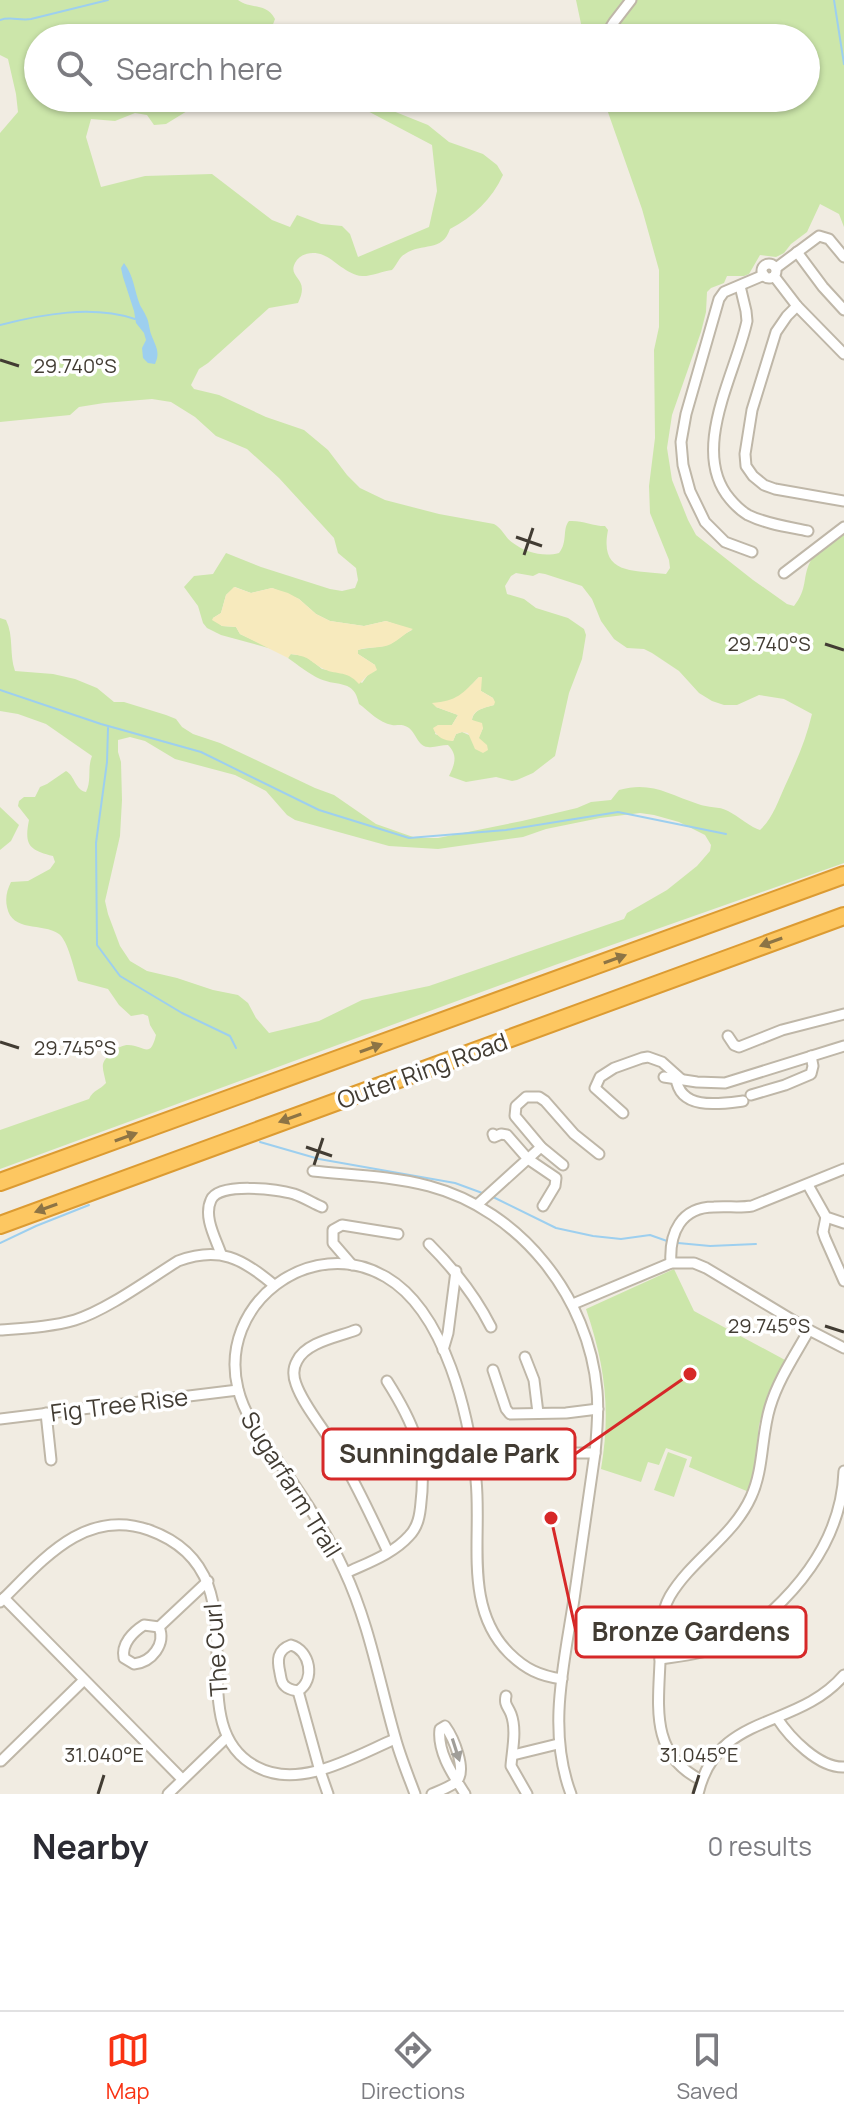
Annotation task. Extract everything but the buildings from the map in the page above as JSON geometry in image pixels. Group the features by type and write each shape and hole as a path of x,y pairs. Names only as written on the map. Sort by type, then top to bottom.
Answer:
{"highway":[{"name":"Outer Ring Road","path":"0,1182 844,875"},
{"name":"Outer Ring Road","path":"0,1225 844,916"}],"street":[{"path":"613,24 631,0"},
{"path":"752,552 725,542 705,522 690,491 683,465 681,442 686,414 719,299 724,292 771,273 819,236 824,236 844,257"},
{"path":"797,252 844,310"},
{"path":"771,273 797,306 844,354"},
{"path":"740,286 747,321 716,426 714,465 722,489 741,511 763,521 808,531"},
{"path":"797,306 776,332 752,410 746,466 764,485 775,489 844,501"},
{"path":"784,573 844,527"},
{"path":"728,1036 739,1047 782,1030 844,1014"},
{"path":"664,1077 725,1083 844,1046"},
{"path":"623,1113 595,1088 600,1077 614,1068 648,1057 662,1062 678,1079 679,1091 690,1100 719,1105 811,1074 811,1056"},
{"path":"563,1165 541,1147 515,1116 516,1106 526,1097 533,1096 545,1101 574,1134 599,1154"},
{"path":"493,1134 494,1137 507,1135 528,1159 556,1178 555,1186 543,1206"},
{"path":"478,1204 541,1147"},
{"path":"671,1263 673,1234 677,1225 691,1212 701,1208 752,1206 844,1169"},
{"path":"313,1171 427,1185 478,1204 530,1247 573,1304 591,1358 598,1409 595,1453 562,1679 558,1744 571,1794"},
{"path":"808,1185 826,1217 823,1232 844,1281"},
{"path":"221,1254 209,1217 212,1197 218,1192 249,1189 283,1191 322,1207"},
{"path":"826,1217 844,1223"},
{"path":"352,1265 333,1243 333,1230 342,1225 398,1234"},
{"path":"429,1244 456,1271 491,1327"},
{"path":"0,1330 46,1326 91,1314 193,1255 221,1254 248,1264 274,1285"},
{"path":"573,1304 671,1263 694,1263 844,1348"},
{"name":"Sugarfarm Trail","path":"415,1794 395,1739 364,1622 346,1573 313,1513 249,1418 238,1390 235,1356 238,1339 252,1309 274,1285 309,1268 352,1265 381,1274 409,1294 424,1312 457,1387 472,1457 476,1482 478,1578 487,1623 516,1660 540,1675 562,1679"},
{"path":"443,1350 456,1271"},
{"path":"356,1330 306,1350 298,1357 294,1377 297,1389 345,1465 388,1552"},
{"path":"701,1780 674,1759 660,1730 662,1624 675,1589 730,1530 751,1497 769,1409 809,1330"},
{"path":"525,1357 534,1380 538,1413"},
{"path":"493,1370 508,1413 566,1413 598,1409"},
{"path":"346,1573 408,1539 419,1517 423,1476 417,1439 406,1412 387,1381"},
{"name":"Fig Tree Rise","path":"0,1419 238,1390"},
{"path":"46,1413 51,1460"},
{"path":"345,1465 417,1439"},
{"path":"521,1453 595,1453"},
{"path":"660,1659 730,1643 786,1598 805,1578 835,1524 844,1471"},
{"name":"The Curl","path":"2,1600 53,1550 66,1540 93,1528 109,1525 145,1528 162,1535 189,1555 208,1581 216,1625 220,1714 227,1737"},
{"path":"159,1627 208,1581"},
{"path":"2,1600 182,1779"},
{"path":"140,1627 159,1627 161,1645 144,1661 134,1664 124,1658 123,1648 140,1627"},
{"path":"285,1646 302,1649 305,1654 309,1675 305,1687 298,1691 286,1688 282,1683 277,1661 285,1646"},
{"path":"698,1794 712,1758 732,1738 813,1701 844,1675"},
{"path":"1,1761 84,1680"},
{"path":"298,1691 328,1794"},
{"path":"516,1755 512,1718 504,1700 506,1696 511,1698 516,1711 516,1755 511,1766 527,1794"},
{"path":"777,1718 790,1735 818,1760 844,1767"},
{"path":"432,1794 457,1782 461,1768 445,1726 439,1735 440,1743 457,1782 465,1794"},
{"path":"168,1794 227,1737 244,1760 266,1771 287,1776 320,1771 395,1739"},
{"path":"516,1755 558,1744"}],"green space":[{"path":"0,0 238,0 267,10 275,19 273,24 24,24 24,112 186,112 166,124 154,125 147,115 135,113 115,121 91,119 86,137 101,187 145,176 212,174 272,220 290,227 297,215 321,224 342,226 350,234 358,257 429,227 437,191 432,145 370,112 396,112 428,125 449,142 483,154 497,165 503,175 481,206 450,229 442,241 411,250 401,257 392,270 365,276 351,273 323,255 303,255 293,268 302,288 298,303 269,308 199,369 191,385 194,389 219,395 266,417 304,430 328,450 360,488 385,500 494,524 510,541 529,552 541,554 559,553 569,521 605,526 608,530 609,555 614,563 631,570 666,574 670,568 669,560 650,513 649,486 655,438 654,350 659,327 659,270 642,209 608,112 820,112 820,24 581,24 576,0 844,0 844,227 839,214 820,204 807,232 784,253 776,257 760,255 749,274 727,276 724,283 707,292 701,332 672,415 667,448 672,480 696,535 787,604 794,606 798,600 816,553 844,532 844,863 555,965 0,1169 0,1130 89,1099 106,1083 103,1064 110,1054 128,1045 149,1049 156,1035 148,1016 131,1016 108,989 78,981 68,949 59,934 21,924 10,915 7,907 7,891 11,882 28,881 50,869 55,862 53,856 30,845 27,835 29,820 18,806 19,801 24,797 35,797 40,787 66,771 86,792 92,756 46,724 0,711 0,618 6,620 8,626 15,671 75,679 97,688 114,702 124,702 176,719 193,734 220,743 334,795 376,824 416,838 438,838 522,821 591,802 611,800 619,790 641,787 725,809 760,830 777,803 812,714 784,699 759,695 737,705 712,701 699,693 679,671 652,653 627,648 614,639 582,586 545,574 533,576 516,573 505,586 507,594 524,599 536,608 568,618 584,629 582,659 569,693 555,756 533,773 517,780 496,777 466,782 449,776 454,760 448,745 424,746 409,728 387,724 374,716 359,704 349,687 320,679 288,658 290,654 306,656 322,669 349,674 362,683 375,665 358,654 358,650 387,645 412,630 386,621 364,626 330,621 299,599 272,588 251,593 235,587 226,595 221,613 213,618 222,626 236,627 240,634 272,649 207,628 198,606 184,587 194,576 213,574 226,553 261,567 342,591 355,588 358,580 356,568 338,553 334,538 279,478 247,449 216,436 195,417 171,402 152,399 104,403 79,407 70,415 0,422 0,133 18,112 8,59 0,55","holes":["479,677 481,691 493,698 494,705 473,716 472,720 483,728 478,739 462,732 456,734 453,741 435,734 438,725 452,725 458,715 436,707 460,697","130,737 145,741 175,759 235,775 266,791 295,820 389,846 438,849 523,837 546,829 640,813 679,822 705,835 711,845 710,851 667,890 627,913 624,919 429,986 362,1000 319,1021 269,1033 248,1003 238,995 147,971 130,961 120,946 105,901 120,836 122,800 118,740"]},
{"path":"0,807 19,825 11,841 0,850"},
{"path":"674,1269 694,1311 785,1360 768,1394 759,1425 749,1492 689,1467 692,1457 666,1448 659,1465 648,1462 641,1482 601,1469 606,1407 598,1349 586,1309"},
{"path":"668,1452 687,1459 674,1497 654,1490"}],"sand":[{"path":"234,587 251,593 272,588 288,593 330,621 364,626 386,621 413,629 387,646 358,650 358,654 375,665 377,670 359,684 350,676 327,670 305,657 291,654 288,658 240,634 236,627 222,626 212,620 221,613 226,595"},
{"path":"482,677 481,691 495,702 477,711 472,720 482,723 479,738 488,750 483,753 475,749 468,733 456,734 450,741 439,736 433,728 452,725 458,715 432,703 458,696"}],"water":[{"path":"124,263 157,349 155,364 143,358 142,348 146,340 136,323 121,268"}],"waterway":[{"path":"0,20 31,19 108,0"},
{"path":"834,0 844,64"},
{"path":"0,325 33,317 85,312 135,319"},
{"path":"0,690 101,724 201,752 319,810 409,838 506,830 618,812 726,834"},
{"path":"108,728 107,762 96,843 97,945 120,976 182,1013 230,1036 236,1048"},
{"path":"260,1142 319,1159 455,1183 485,1194"},
{"path":"491,1196 556,1228 621,1239 650,1235 667,1241"},
{"path":"0,1243 89,1205"},
{"path":"678,1243 710,1246 756,1244"}],"place":[{"name":"Sunningdale Park","path":"690,1374"},
{"name":"Bronze Gardens","path":"551,1518"}]}
